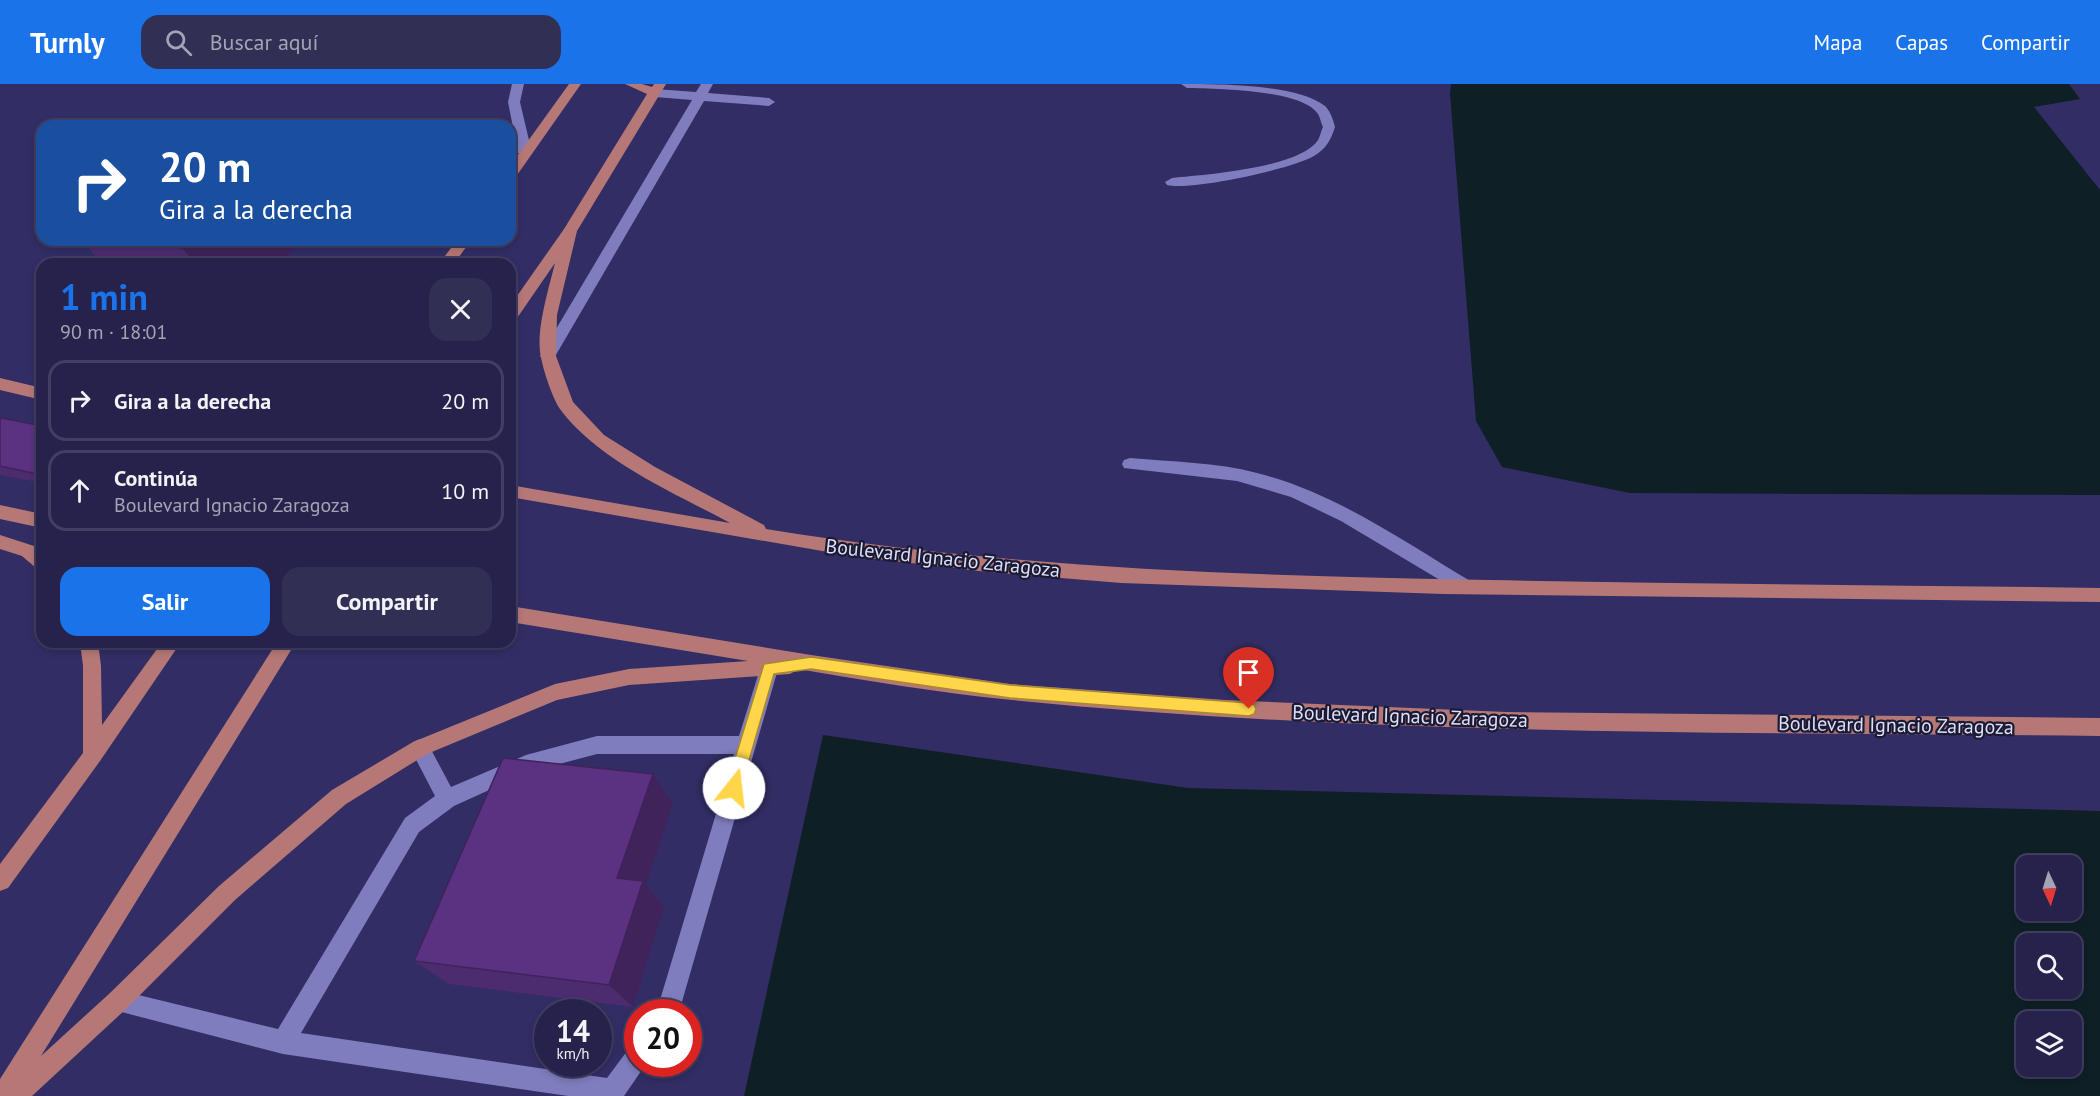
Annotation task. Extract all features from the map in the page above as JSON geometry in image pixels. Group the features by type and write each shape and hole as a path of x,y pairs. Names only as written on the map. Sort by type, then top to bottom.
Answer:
{"main road":[{"path":"516,166 575,84"},
{"path":"516,308 570,231 658,88 631,84"},
{"path":"570,231 550,315 548,356 566,405 598,439 649,471 773,538"},
{"path":"2,384 36,386"},
{"path":"2,384 36,392"},
{"name":"Boulevard Ignacio Zaragoza","path":"516,492 773,538 886,554 1055,571 1220,581 1466,587 2100,596"},
{"path":"0,512 36,520"},
{"path":"0,542 28,551 36,558"},
{"name":"Boulevard Ignacio Zaragoza","path":"516,615 811,663 1010,692 1225,708 1506,721 2100,727"},
{"path":"90,648 93,755"},
{"path":"0,881 93,755 168,648"},
{"path":"3,1096 283,648"},
{"path":"15,1096 118,1001 227,893 339,797 420,748 555,692 629,677 769,669 811,663"}],"lane":[{"path":"518,84 514,102 525,153"},
{"path":"1172,182 1233,174 1290,162 1308,154 1322,144 1329,127 1321,109 1306,99 1273,91 1187,84"},
{"path":"658,88 703,90 769,102"},
{"path":"548,356 703,90"},
{"path":"1130,464 1240,476 1270,483 1310,498 1337,512 1466,587"},
{"path":"672,999 769,669"},
{"path":"283,1042 412,825 447,799 526,764 597,745 746,745"},
{"path":"420,748 447,799"},
{"path":"118,1001 283,1042 611,1093 624,1075"}],"water":[{"path":"1451,84 2069,84 2080,99 2034,107 2100,190 2100,495 1630,493 1502,467 1476,421"},
{"path":"823,735 1188,788 2100,811 2100,1096 744,1096"}],"building":[{"path":"0,419 36,425 36,474 0,466"},
{"path":"503,758 653,774 617,878 643,881 609,985 414,961"}],"route":[{"path":"734,788 769,669 811,663 1010,692 1249,709"}]}
